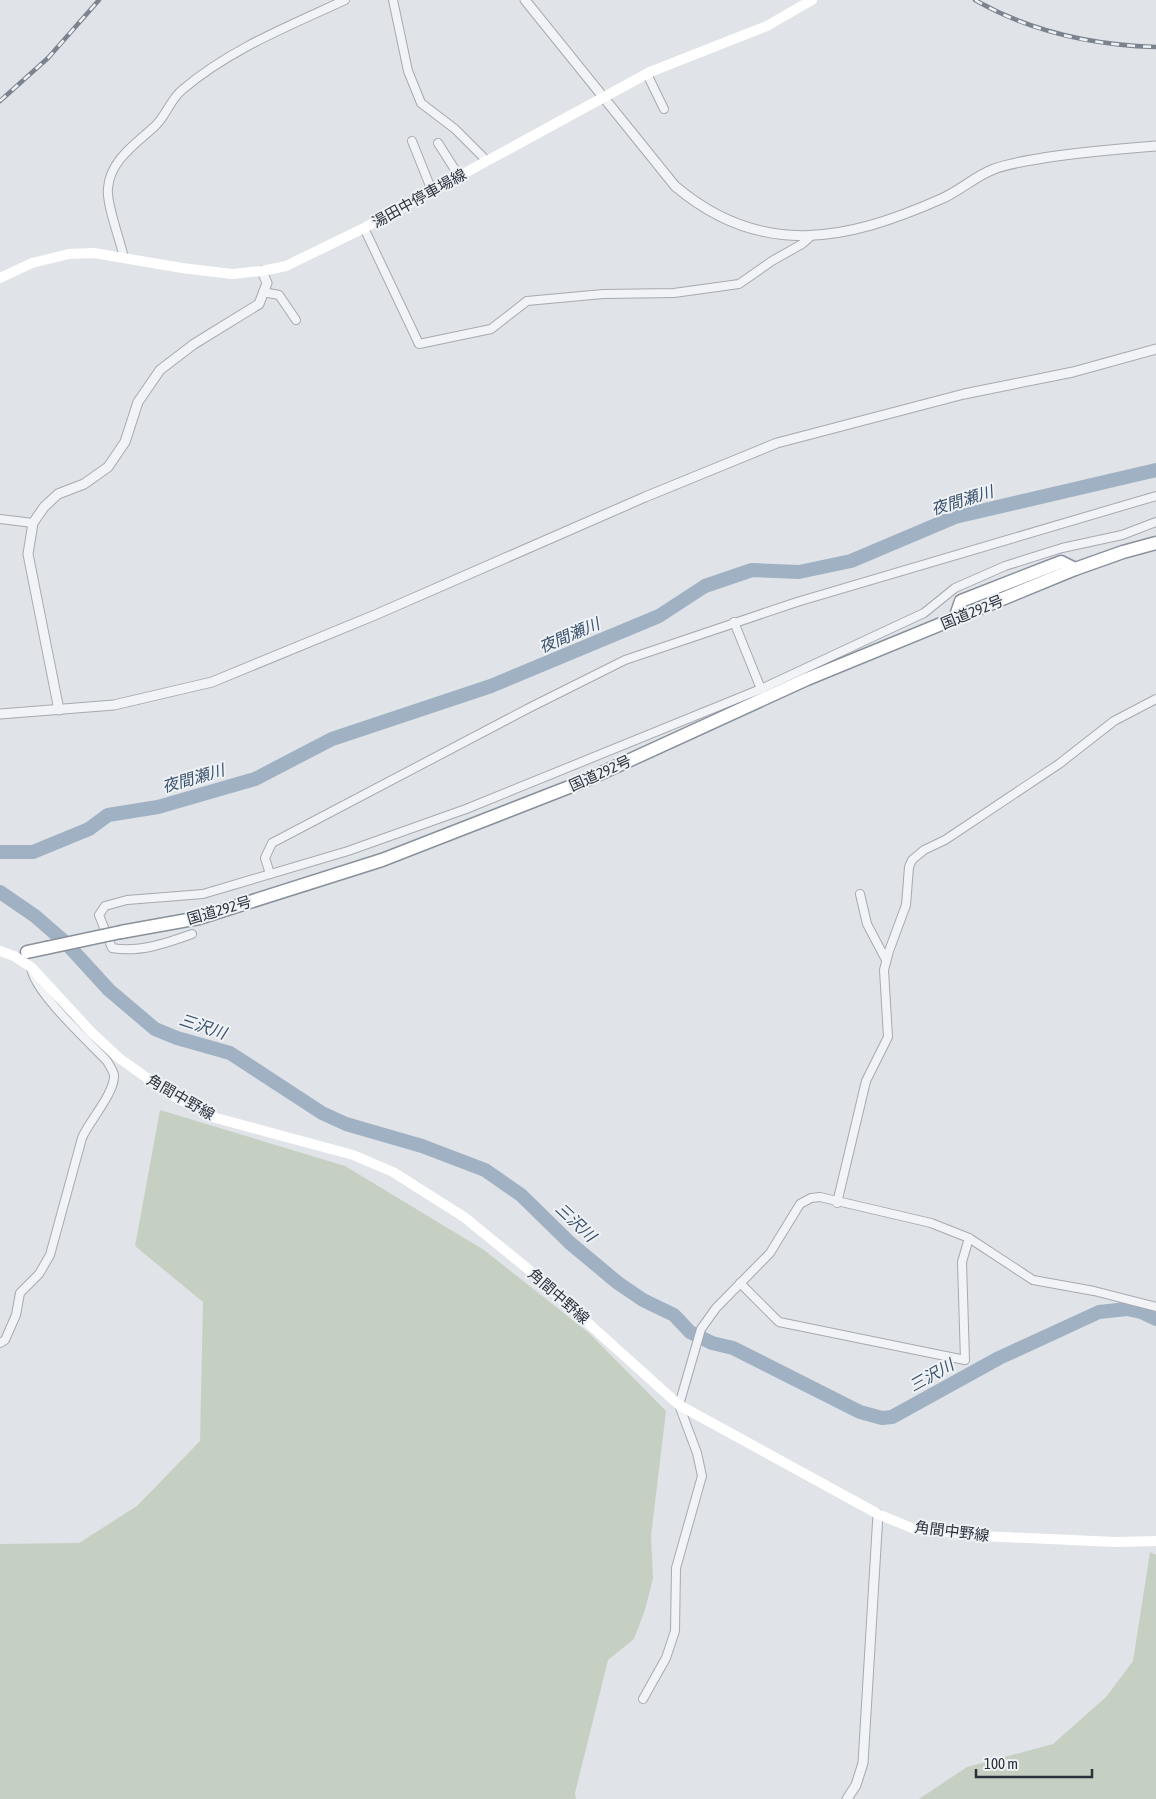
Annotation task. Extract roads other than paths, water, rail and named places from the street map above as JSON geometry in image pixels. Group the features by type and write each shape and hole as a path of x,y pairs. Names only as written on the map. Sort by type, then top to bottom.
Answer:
{"highway":[{"name":"国道292号","path":"27,952 199,918 382,860 582,782 807,679 1075,569 1123,552 1156,543"}],"main road":[{"name":"湯田中停車場線","path":"0,278 32,263 69,254 94,253 232,274 286,266 308,257 364,228 647,74 767,26 812,0"},
{"name":"角間中野線","path":"0,951 14,956 31,967 92,1033 119,1058 171,1094 216,1118 354,1155 393,1172 464,1217 528,1269 679,1405 878,1514 912,1528 980,1536 1116,1542 1156,1541"}],"street":[{"path":"124,258 107,189 115,165 158,124 172,100 206,72 280,29 345,0"},
{"path":"393,0 408,71 421,103 455,129 487,161"},
{"path":"525,0 675,186 696,204 734,223 776,235 811,236 845,231 891,219 944,198 993,169 1010,164 1066,154 1156,146"},
{"path":"647,74 664,109"},
{"path":"412,141 432,191"},
{"path":"438,143 459,176"},
{"path":"364,228 419,344 491,329 527,301 603,294 674,293 739,284 772,261 802,244 811,236"},
{"path":"59,710 28,554 32,523 58,494 84,484 108,467 125,442 138,402 160,370 194,344 259,304 267,283 262,271"},
{"path":"263,292 279,295 296,320"},
{"path":"0,714 114,705 212,682 375,615 645,497 777,443 964,394 1073,372 1156,349"},
{"path":"270,874 265,858 272,843 529,708 625,660 734,622 1156,496"},
{"path":"0,519 32,523"},
{"path":"192,934 158,945 125,950 112,948 99,915 105,906 127,900 203,894 348,851 466,808 761,689 924,613 955,588 1005,566 1062,548 1122,535 1156,522"},
{"path":"734,622 761,689"},
{"path":"837,1202 866,1081 888,1037 883,983 886,960 906,905 909,867 919,854 945,840 1059,764 1114,721 1156,699"},
{"path":"860,894 867,924 886,960"},
{"path":"0,1343 5,1340 16,1315 20,1294 39,1274 50,1255 82,1138 87,1126 113,1086 114,1073 107,1061 48,998 32,976 31,967"},
{"path":"643,1699 666,1658 675,1631 676,1568 702,1476 697,1453 679,1405 704,1324 740,1283 770,1253 800,1204 811,1198 820,1197 930,1223 969,1238 1033,1280 1094,1291 1156,1307"},
{"path":"740,1283 779,1322 965,1360 962,1262 969,1238"},
{"path":"847,1799 856,1785 862,1763 878,1514"}],"waterway":[{"name":"夜間瀬川","path":"0,852 33,852 89,829 108,815 158,807 255,779 332,739 491,686 659,616 705,586 752,570 799,572 851,561 955,517 1156,470"},
{"name":"三沢川","path":"0,892 35,916 66,943 109,990 155,1029 177,1038 230,1053 322,1113 346,1124 422,1146 485,1170 521,1195 570,1243 618,1283 643,1300 674,1315 690,1332 712,1343 733,1348 860,1412 882,1418 892,1417 999,1358 1099,1312 1127,1309 1141,1312 1156,1319"}],"railway":[{"path":"0,101 48,58 99,0"},
{"path":"975,0 1018,21 1062,35 1108,43 1156,47"}]}
